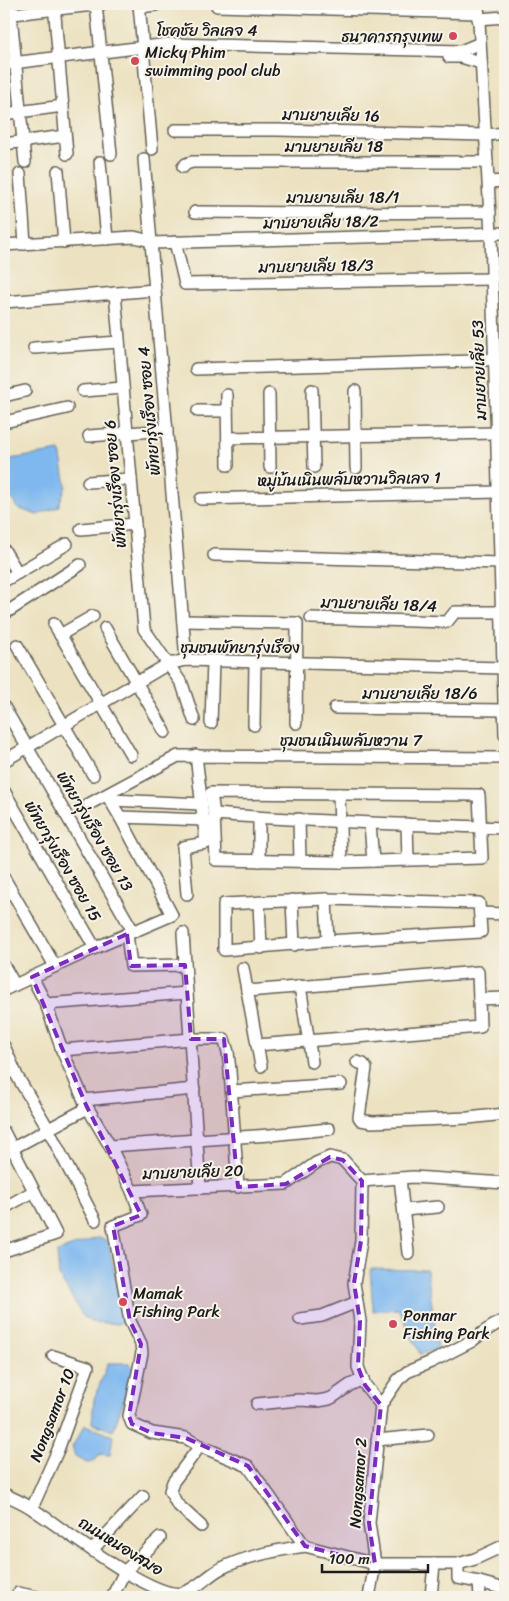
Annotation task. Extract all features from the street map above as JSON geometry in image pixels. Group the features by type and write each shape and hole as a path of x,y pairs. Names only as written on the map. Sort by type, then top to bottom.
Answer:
{"street":[{"path":"96,4 111,154"},
{"path":"25,162 20,112 9,63 8,11 54,6 102,4"},
{"path":"152,149 139,5 156,5"},
{"path":"54,6 67,154"},
{"path":"217,6 478,12 505,17"},
{"name":"มาบยายเลีย 53","path":"478,12 489,182 492,298 499,359 497,433 501,459 501,480 498,492 502,511 503,587 501,612 504,651 505,735"},
{"name":"โชคชัย วิลเลจ 4","path":"365,52 461,51 480,43"},
{"name":"โชคชัย วิลเลจ 4","path":"9,63 142,47 169,50 272,49 365,52 461,57 481,63"},
{"path":"4,114 63,106"},
{"name":"มาบยายเลีย 16","path":"175,130 277,130 486,135 505,133"},
{"path":"4,144 66,136"},
{"name":"พัทยารุ่งเรือง ซอย 4","path":"144,159 186,660"},
{"path":"100,162 107,239"},
{"name":"มาบยายเลีย 18","path":"183,167 192,162 487,162"},
{"path":"58,171 64,242"},
{"path":"20,174 25,244"},
{"path":"489,182 505,181"},
{"name":"มาบยายเลีย 18/1","path":"196,212 322,214 490,212"},
{"name":"มาบยายเลีย 18/2","path":"4,245 134,237 151,242 176,242 505,233"},
{"name":"มาบยายเลีย 18/3","path":"176,242 185,284 492,279"},
{"path":"4,302 155,290"},
{"name":"พัทยารุ่งเรือง ซอย 6","path":"115,293 144,629 182,684 194,720"},
{"path":"492,298 505,298"},
{"path":"34,348 119,342"},
{"path":"196,369 499,359"},
{"path":"83,391 123,388"},
{"path":"312,390 314,467"},
{"path":"4,396 25,391"},
{"path":"355,391 356,468"},
{"path":"268,394 270,466"},
{"path":"227,395 228,465"},
{"path":"4,422 67,408"},
{"path":"198,411 227,411"},
{"path":"89,436 167,430"},
{"path":"228,438 497,433"},
{"path":"88,482 131,479"},
{"name":"หมู่บ้นเนินพลับหวานวิลเลจ 1","path":"202,499 498,492"},
{"path":"82,528 135,524"},
{"path":"4,581 67,544"},
{"path":"4,550 18,573"},
{"path":"214,555 502,567"},
{"path":"4,614 80,565"},
{"name":"มาบยายเลีย 18/4","path":"311,618 448,622 455,612 501,612"},
{"path":"60,634 93,616"},
{"path":"183,621 297,623 296,723"},
{"path":"54,624 131,755"},
{"path":"105,628 165,732"},
{"path":"17,645 93,775"},
{"name":"ชุมชนพัทยารุ่งเรือง","path":"4,761 168,664 186,660 503,668"},
{"path":"211,724 213,661"},
{"path":"254,724 256,662"},
{"name":"พัทยารุ่งเรือง ซอย 13","path":"4,707 130,932"},
{"name":"มาบยายเลีย 18/6","path":"335,708 504,710"},
{"path":"187,894 183,847 206,843 209,817 211,793 479,795 482,858 340,862 216,860 209,817 202,804 196,755"},
{"name":"ชุมชนเนินพลับหวาน 7","path":"89,804 109,797 142,774 178,756 505,758"},
{"name":"พัทยารุ่งเรือง ซอย 15","path":"4,791 94,948"},
{"path":"339,794 340,862"},
{"path":"109,797 202,804"},
{"path":"4,990 130,932 172,916 109,797"},
{"path":"120,817 299,819 370,824 505,828"},
{"path":"258,818 259,861"},
{"path":"299,819 300,861"},
{"path":"370,824 373,861"},
{"path":"407,824 408,860"},
{"path":"4,878 55,966"},
{"path":"326,899 328,942"},
{"path":"326,899 479,902 481,932 224,950 224,904 326,899"},
{"path":"292,900 294,945"},
{"path":"259,902 261,948"},
{"path":"480,913 505,914"},
{"path":"130,932 130,966 186,965"},
{"path":"183,932 200,1188"},
{"path":"4,966 15,985"},
{"path":"243,968 261,1066"},
{"path":"248,991 478,972 480,1027 257,1045"},
{"name":"มาบยายเลีย 20","path":"32,977 46,1004 62,1050 85,1102 110,1146 132,1191 286,1184 316,1162 330,1157 343,1160 362,1181"},
{"path":"300,986 312,1062"},
{"path":"46,1004 187,993"},
{"path":"479,999 505,998"},
{"path":"62,1050 191,1039 224,1039 228,1052 232,1091 238,1186"},
{"path":"4,1046 17,1076 47,1126 95,1220"},
{"path":"357,1062 363,1064 366,1068 359,1117 361,1120 372,1122 468,1118 505,1114"},
{"path":"232,1091 341,1084"},
{"path":"4,1251 56,1234 7,1144 82,1111 85,1102 194,1089"},
{"path":"110,1146 329,1129"},
{"path":"505,1183 413,1177 362,1181 361,1241 354,1283 360,1321 358,1367 365,1385 381,1404 406,1372 431,1362 472,1340 505,1319"},
{"path":"400,1178 408,1253"},
{"path":"4,1208 34,1191"},
{"path":"132,1191 141,1215 113,1226 130,1320 141,1344 142,1353 129,1416 132,1424 152,1433 186,1438 200,1446 248,1466 305,1546"},
{"path":"404,1210 438,1207"},
{"path":"300,1319 322,1316 357,1302"},
{"name":"Nongsamor 10","path":"32,1508 58,1450 88,1367 53,1356"},
{"path":"257,1404 329,1399 350,1384 363,1379"},
{"name":"Nongsamor 2","path":"369,1597 375,1564 369,1523 381,1404"},
{"path":"377,1440 428,1435"},
{"path":"200,1446 172,1482 170,1491 177,1504 201,1526"},
{"name":"ถนนหนองสมอ","path":"4,1494 32,1508 125,1571 152,1592 181,1593 194,1587 219,1569 241,1560 305,1546 375,1564 458,1564 475,1559 505,1545"},
{"path":"92,1550 143,1496"},
{"path":"112,1597 125,1571 160,1538"},
{"path":"431,1597 434,1564"},
{"path":"458,1564 458,1578 505,1589"},
{"path":"478,1582 480,1597"},
{"path":"194,1587 201,1597"},
{"path":"18,1592 37,1597"}],"highlighted area":[{"path":"127,934 131,966 185,965 191,1039 224,1039 238,1187 286,1184 330,1157 343,1160 362,1181 361,1241 354,1283 360,1321 358,1367 365,1385 381,1405 369,1523 375,1564 305,1546 248,1466 186,1438 152,1433 132,1424 129,1416 141,1344 130,1321 113,1226 141,1215 86,1105 32,977"}],"water":[{"path":"60,451 66,486 58,507 37,515 17,508 4,485 4,460"},
{"path":"97,1238 103,1238 109,1244 123,1318 119,1324 91,1322 83,1316 59,1276 57,1253"},
{"path":"370,1269 427,1270 438,1349 420,1354 399,1309 373,1311"},
{"path":"108,1363 129,1363 135,1369 113,1431 92,1423 94,1399"},
{"path":"85,1425 113,1436 110,1455 100,1454 94,1462 87,1463 75,1457 72,1447"}],"place":[{"name":"ธนาคารกรุงเทพ","path":"453,36"},
{"name":"Micky Phim swimming pool club","path":"135,61"},
{"name":"Mamak Fishing Park","path":"123,1302"},
{"name":"Ponmar Fishing Park","path":"393,1324"}]}
